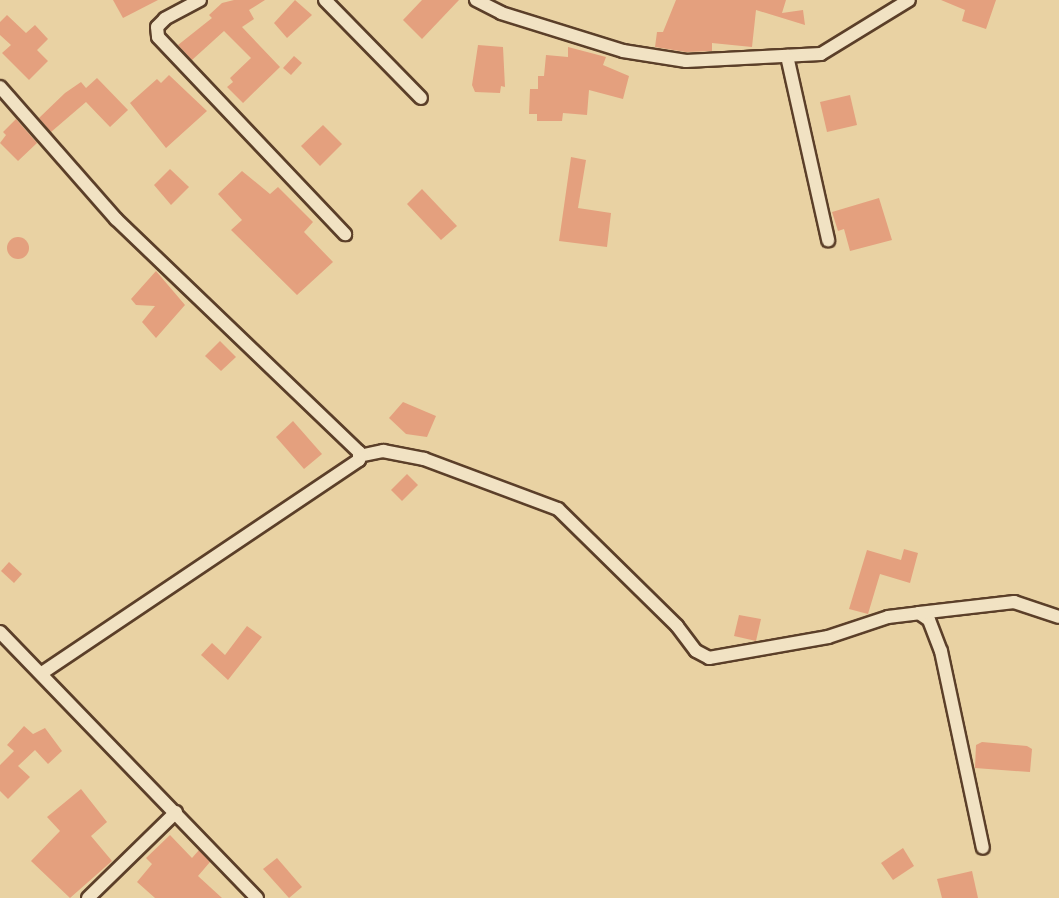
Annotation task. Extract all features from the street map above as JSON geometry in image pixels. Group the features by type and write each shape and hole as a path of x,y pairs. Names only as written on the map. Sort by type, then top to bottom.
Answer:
{"street":[{"path":"200,0 165,19 157,27 158,37 345,234"},
{"path":"325,0 421,98"},
{"path":"476,0 502,13 623,51 686,61 821,54 909,0"},
{"path":"786,56 828,240"},
{"path":"3,95 116,219 331,422 359,456"},
{"path":"42,673 359,456 383,451 424,459 558,509 677,626 696,651 709,658 828,637 888,617 919,613 1014,602 1059,617"},
{"path":"919,613 929,620 941,652 984,848"},
{"path":"0,632 257,898"},
{"path":"88,898 176,812"}],"building":[{"path":"113,0 158,0 123,18"},
{"path":"234,0 265,0 249,10 254,19 242,27 280,67 243,103 227,87 233,82 230,78 251,58 224,31 192,60 178,45 212,18 209,15 222,3"},
{"path":"295,0 312,15 287,38 274,23"},
{"path":"422,0 459,0 422,39 403,20"},
{"path":"676,0 786,0 782,13 803,10 805,25 756,10 752,47 712,43 712,51 686,52 655,47 657,32 663,32"},
{"path":"941,0 996,0 986,29 962,21 965,10"},
{"path":"7,15 26,33 35,25 48,39 37,50 48,61 29,80 2,53 11,45 0,35 0,22"},
{"path":"478,45 503,47 505,87 501,86 500,93 475,92 472,85"},
{"path":"568,47 606,57 603,65 629,76 623,99 589,90 587,115 563,113 562,121 537,121 537,114 529,114 530,89 538,89 538,76 544,76 546,55 568,57"},
{"path":"294,56 302,63 291,75 283,68"},
{"path":"169,75 207,111 166,148 130,103 157,79 161,83"},
{"path":"97,78 128,110 110,127 86,102 51,132 39,118 65,93 81,82 86,88"},
{"path":"850,95 857,125 827,132 820,102"},
{"path":"16,119 37,143 18,161 0,143 6,135 3,132"},
{"path":"323,125 342,144 320,166 301,146"},
{"path":"571,157 586,160 578,208 611,213 607,247 559,241"},
{"path":"170,169 189,187 171,205 154,185"},
{"path":"242,171 270,194 278,187 313,222 304,232 333,262 297,295 231,230 242,220 218,194"},
{"path":"422,189 457,226 441,240 407,204"},
{"path":"879,198 892,240 850,251 844,229 838,231 832,212"},
{"path":"18,237 26,240 29,248 26,256 18,259 10,256 7,248 10,240"},
{"path":"156,271 185,305 156,338 142,322 155,306 136,305 131,299"},
{"path":"220,341 236,357 221,371 205,356"},
{"path":"403,402 436,416 427,437 406,434 389,418"},
{"path":"293,421 322,454 304,469 276,437"},
{"path":"407,474 418,485 402,501 391,490"},
{"path":"904,549 918,553 910,583 880,574 868,614 849,609 867,550 901,560"},
{"path":"9,562 22,574 14,583 1,571"},
{"path":"739,615 761,619 756,641 734,636"},
{"path":"247,626 262,637 228,680 201,655 212,643 225,655"},
{"path":"24,726 33,734 45,728 62,751 48,764 35,750 18,766 30,777 8,799 0,791 0,765 14,751 7,745"},
{"path":"982,742 1027,746 1032,749 1030,772 975,768 976,745"},
{"path":"81,789 107,822 91,836 112,861 70,898 31,861 60,831 47,817"},
{"path":"170,835 192,858 199,850 210,862 198,876 222,898 155,898 137,882 152,864 146,858"},
{"path":"903,848 914,866 893,880 881,863"},
{"path":"277,858 302,887 289,898 263,869"},
{"path":"972,871 978,898 942,898 937,879"}]}
